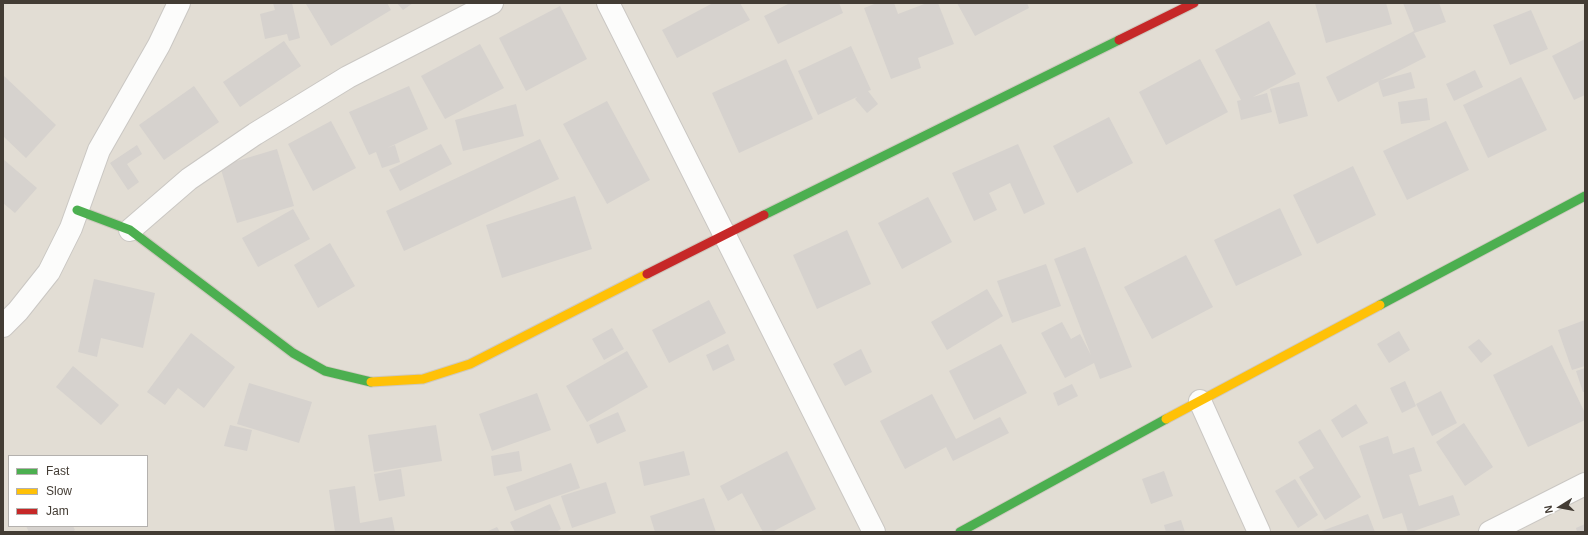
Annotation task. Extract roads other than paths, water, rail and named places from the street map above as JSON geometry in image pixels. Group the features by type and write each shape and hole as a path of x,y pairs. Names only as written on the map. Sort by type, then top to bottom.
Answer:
{"street":[{"path":"3,326 18,311 49,272 70,228 99,150 159,45 179,3"},
{"path":"130,230 189,179 255,134 348,76 492,3"},
{"path":"608,3 874,532"},
{"path":"77,210 130,230 293,352 325,371 369,382 422,379 470,364 725,234 1194,3"},
{"path":"960,532 1585,196"},
{"path":"1200,402 1259,532"},
{"path":"1490,532 1585,484"}]}
